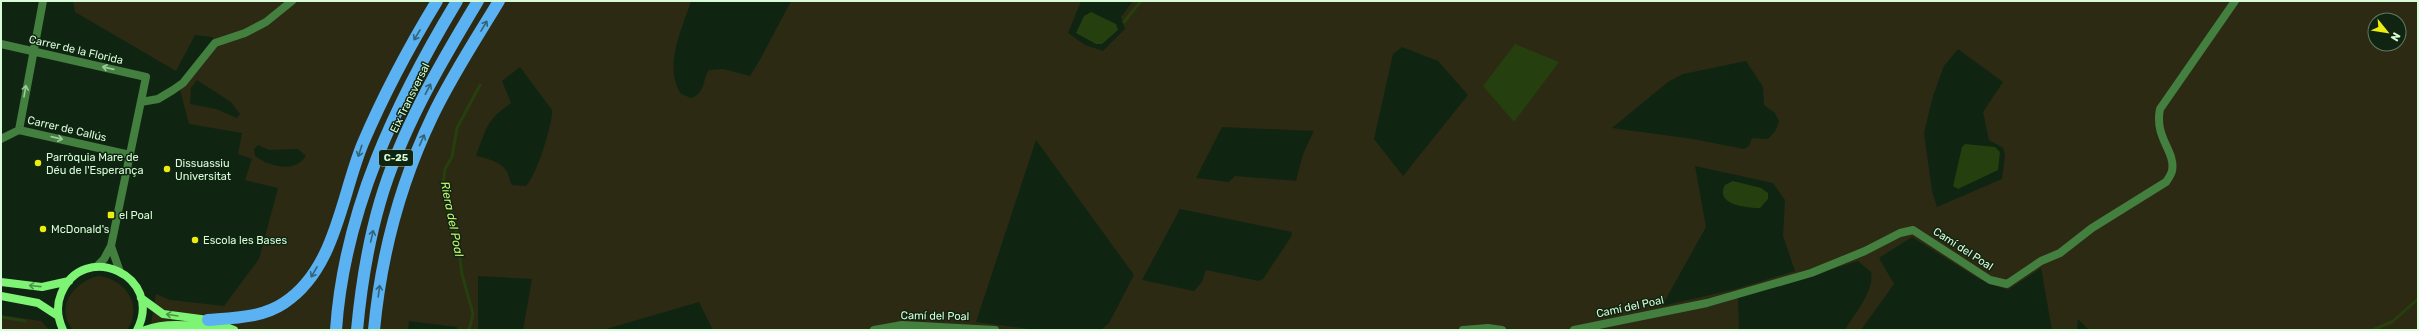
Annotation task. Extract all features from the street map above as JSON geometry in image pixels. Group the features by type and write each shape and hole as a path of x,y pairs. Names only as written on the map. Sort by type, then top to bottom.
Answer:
{"highway":[{"path":"208,320 247,316 265,312 283,304 310,279 325,254 335,229 366,137 401,62 437,1"},
{"name":"Eix Transversal","path":"336,330 338,303 347,249 363,195 388,129 428,49 457,1"},
{"name":"Eix Transversal","path":"357,330 368,256 386,187 405,135 444,56 478,1"},
{"path":"374,330 379,290 389,237 416,152 454,77 499,1"}],"street":[{"path":"19,130 32,51 43,1"},
{"path":"96,267 104,259 111,246 141,102 158,99 183,83 215,43 245,33 266,22 292,1"},
{"name":"Camí del Poal","path":"1574,330 1707,303 1810,273 1865,251 1900,233 1912,230 1990,280 2007,284 2041,261 2060,253 2092,228 2166,182 2172,172 2171,158 2160,135 2157,122 2160,108 2235,1"},
{"name":"Carrer de la Florida","path":"1,44 146,77 141,102"},
{"name":"Carrer de Callús","path":"1,139 19,130 130,155"},
{"path":"111,246 120,272"},
{"path":"63,330 58,316 60,297 69,281 83,270 96,267 111,268 120,272 133,283 141,298 142,316 137,330"},
{"path":"1,282 42,287 69,281"},
{"path":"1,296 38,303 58,316"},
{"path":"141,298 163,314 208,320 234,330"},
{"path":"146,330 155,326 174,325 216,330"},
{"name":"Camí del Poal","path":"874,330 902,325 995,330"},
{"path":"1463,330 1488,328 1502,330"}],"shaded area":[{"path":"73,1 691,1 676,48 674,71 676,83 681,94 691,98 696,96 701,90 709,70 723,69 750,76 791,1 1081,1 1068,33 1085,45 1103,51 1125,29 1121,17 1133,1 2418,1 2418,330 2089,330 2078,319 2077,330 2052,330 2041,268 2008,290 1979,279 1912,237 1879,258 1894,284 1861,330 1845,330 1863,302 1870,287 1871,272 1858,261 1738,298 1739,330 1101,330 1109,323 1134,275 1036,140 976,322 1036,330 713,330 699,302 603,330 523,330 532,279 478,276 478,330 457,330 457,327 409,321 408,330 150,330 156,294 170,300 224,306 259,259 278,188 245,180 252,159 238,154 242,133 189,124 180,90 217,45 212,37 195,35 176,71 75,12","holes":["1402,47 1438,61 1468,95 1403,176 1374,139 1393,54","1958,49 2003,82 1983,112 1989,140 2003,148 2005,155 2002,179 1937,207 1932,191 1924,133 1933,96 1944,66","1746,61 1763,87 1764,105 1775,113 1779,121 1776,130 1768,139 1752,138 1749,146 1744,149 1693,139 1612,128 1668,82 1683,74","520,67 552,110 550,127 539,162 526,186 512,185 507,172 500,164 492,160 476,156 488,126 496,115 511,103 502,81","197,80 231,102 240,114 237,118 216,109 190,104 191,88","1222,127 1314,131 1303,154 1296,181 1235,176 1229,182 1196,178","258,145 269,150 298,149 306,156 301,162 288,167 274,165 260,160 255,156 254,149","1695,166 1773,183 1785,200 1783,236 1795,271 1736,289 1662,306 1706,227","1180,209 1292,232 1291,237 1263,279 1259,281 1206,270 1202,282 1194,291 1142,280"]},
{"path":"1091,12 1116,24 1118,30 1102,44 1096,44 1076,33 1084,16"},
{"path":"1515,44 1559,62 1514,122 1483,86"},
{"path":"1965,144 1995,147 2000,152 1998,170 1958,189 1953,186 1962,147"},
{"path":"1733,181 1761,188 1768,193 1768,199 1760,208 1741,206 1728,201 1724,197 1723,192 1725,185"},
{"path":"98,276 108,278 116,282 124,288 129,295 133,311 132,321 127,330 73,330 68,321 66,304 69,297 81,284"},
{"path":"1,315 41,321 49,330 1,330"}],"waterway":[{"path":"1124,22 1141,1"},
{"name":"Riera del Poal","path":"469,330 473,314 462,274 455,224 443,184 445,169 452,157 457,128 480,85"},
{"path":"2372,330 2392,322 2418,299"},
{"path":"1,317 25,321"}],"place":[{"name":"Parròquia Mare de Déu de l'Esperança","path":"38,163"},
{"name":"Dissuassiu Universitat","path":"167,169"},
{"name":"el Poal","path":"111,215"},
{"name":"McDonald's","path":"43,229"},
{"name":"Escola les Bases","path":"195,240"}]}
